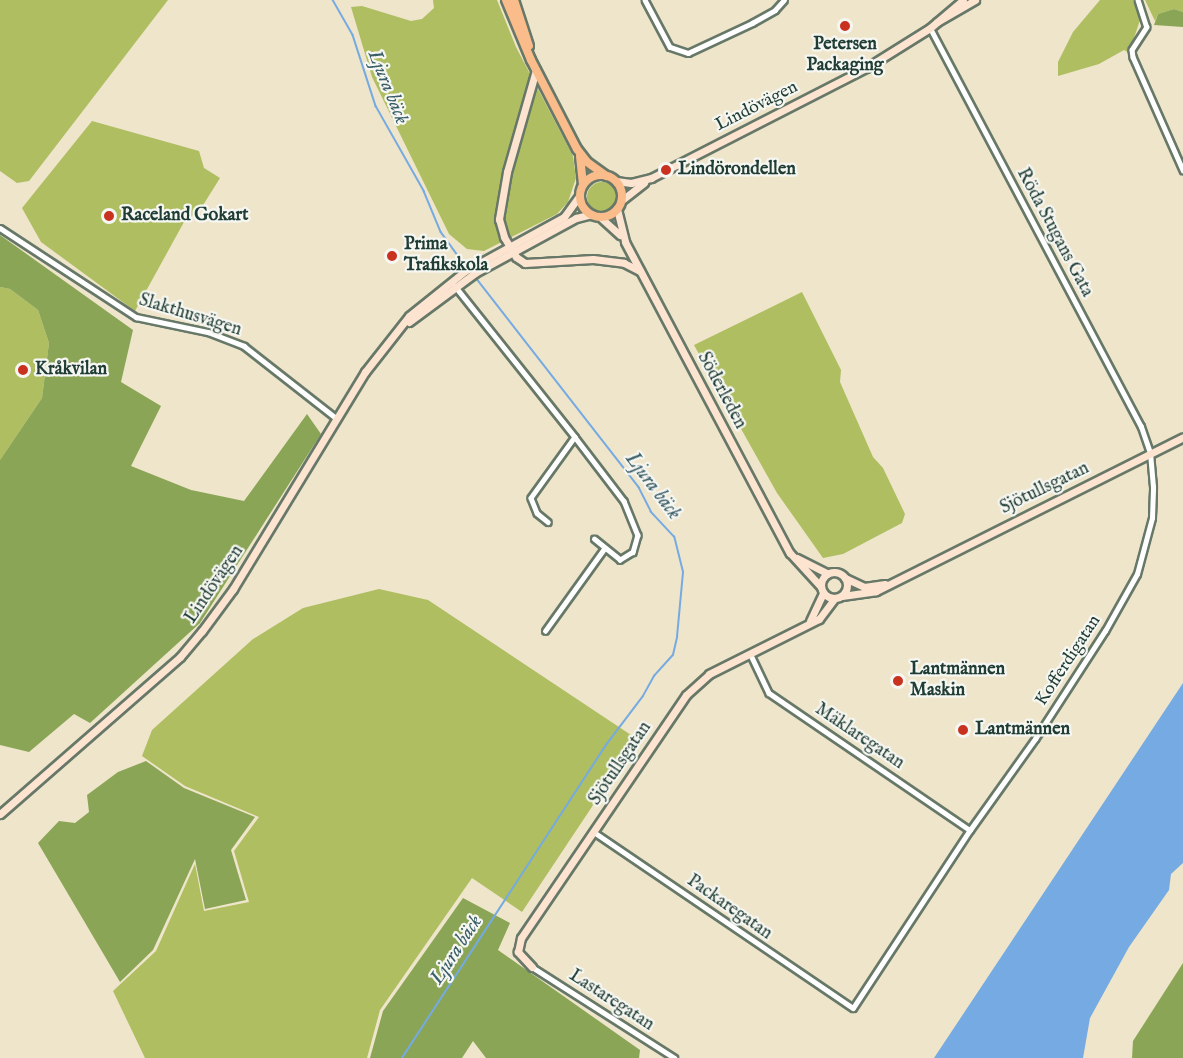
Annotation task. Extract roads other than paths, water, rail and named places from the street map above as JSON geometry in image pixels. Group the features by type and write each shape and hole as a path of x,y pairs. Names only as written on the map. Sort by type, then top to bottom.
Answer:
{"main road":[{"path":"506,0 536,69 578,149 587,162 616,181 622,201 617,209 596,216 584,207 581,191 584,168 578,149"},
{"path":"514,0 543,81"},
{"name":"Lindövägen","path":"622,201 651,178 866,68 930,28 963,0"},
{"name":"Lindövägen","path":"937,22 975,0"},
{"path":"536,69 500,206 501,229 511,249 525,264 600,259 624,262 642,273"},
{"path":"581,191 592,177 606,176"},
{"name":"Lindövägen","path":"616,181 631,183 651,178"},
{"name":"Lindövägen","path":"0,814 156,680 195,640 233,589 365,372 416,309 470,272 564,217 581,191"},
{"name":"Söderleden","path":"617,209 625,242 790,553 822,590"},
{"name":"Lindövägen","path":"511,249 576,218 596,216"},
{"name":"Söderleden","path":"596,216 625,242"},
{"name":"Lindövägen","path":"402,327 470,272"},
{"name":"Sjötullsgatan","path":"532,967 522,957 518,945 686,695 709,674 819,619 838,597 876,591 1183,437"},
{"path":"790,553 827,573 836,572 844,577 847,585 838,597 822,590"},
{"path":"808,623 827,573"},
{"name":"Sjötullsgatan","path":"844,577 864,587 888,584"}],"street":[{"path":"645,0 670,47 688,53 752,23 775,10 784,0"},
{"path":"1138,0 1147,27 1132,50 1133,57 1183,170"},
{"name":"Röda Stugans Gata","path":"930,28 1141,427 1150,453"},
{"name":"Slakthusvägen","path":"0,228 136,316 208,332 244,346 336,418"},
{"path":"455,286 624,501 636,523 638,536 633,552 620,560 594,539"},
{"path":"548,522 537,513 531,498 575,437"},
{"name":"Kofferdigatan","path":"849,1005 853,1008 970,830 1041,729 1105,632 1137,574 1152,518 1150,453"},
{"path":"545,631 604,549"},
{"name":"Mäklaregatan","path":"750,653 769,693 970,830"},
{"name":"Packaregatan","path":"594,832 849,1005"},
{"name":"Lastaregatan","path":"532,967 675,1058"}],"water":[{"path":"1183,683 1183,863 1171,874 1169,890 1129,947 1090,1018 1083,1058 934,1058"}],"waterway":[{"name":"Ljura bäck","path":"333,0 353,35 376,106 424,191 441,232 467,268"},
{"name":"Ljura bäck","path":"402,1058 606,745 643,696 654,676 673,655 677,637 683,572 674,537 651,512 639,488 474,276"}],"place":[{"name":"Petersen Packaging","path":"845,26"},
{"name":"Lindörondellen","path":"666,170"},
{"name":"Raceland Gokart","path":"109,216"},
{"name":"Prima Trafikskola","path":"392,256"},
{"name":"Kråkvilan","path":"23,370"},
{"name":"Lantmännen Maskin","path":"898,681"},
{"name":"Lantmännen","path":"963,730"}]}
